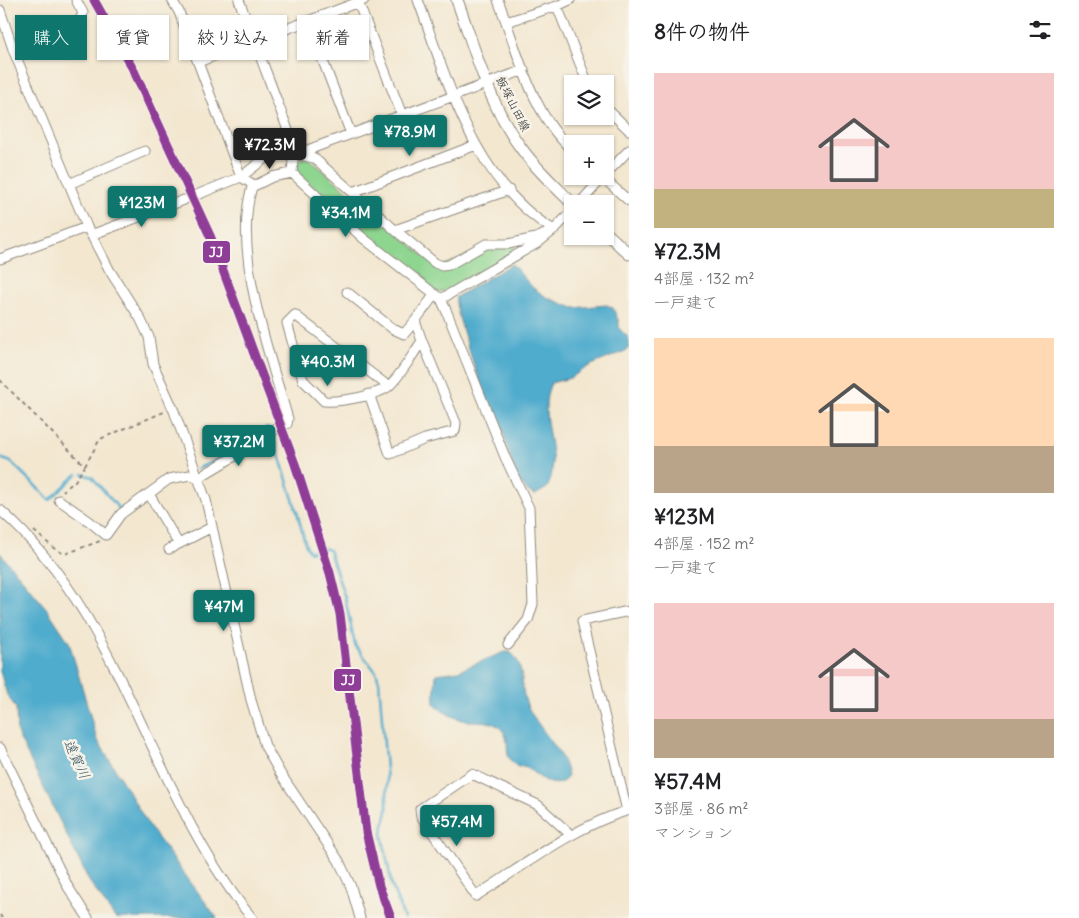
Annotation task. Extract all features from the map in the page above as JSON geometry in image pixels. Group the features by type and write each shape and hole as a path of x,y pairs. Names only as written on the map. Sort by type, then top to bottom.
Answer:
{"main road":[{"name":"飯塚山田線","path":"457,0 487,84 507,127 520,148 540,172 564,195"},
{"path":"614,240 629,254"}],"street":[{"path":"76,0 83,13 82,15"},
{"path":"172,0 198,62 241,177 254,185"},
{"path":"240,0 245,15"},
{"path":"418,0 454,96 476,145 508,190 542,223 554,230"},
{"path":"498,0 541,110 553,129 564,141"},
{"path":"506,22 570,0"},
{"path":"326,15 361,1 402,115"},
{"path":"557,6 584,75"},
{"path":"0,10 15,53"},
{"path":"18,60 89,231 110,271 140,318 149,337 153,364 173,408 196,473 212,527 251,700 265,746 280,773 339,861 360,918"},
{"path":"198,62 203,60"},
{"path":"262,60 297,154"},
{"path":"323,60 351,134"},
{"path":"292,173 293,159 297,154 524,70"},
{"path":"614,116 629,130"},
{"path":"352,192 476,145"},
{"path":"614,165 629,150"},
{"path":"69,184 145,151"},
{"path":"199,194 241,177 264,159 277,154 297,154 314,158 394,230 435,263 442,266 449,265 486,244 522,242 554,230"},
{"path":"59,500 89,521 106,536 121,514 169,479 196,473 250,447 271,432 287,424 288,419 260,325 252,283 248,226 250,193 254,185 272,177 292,173"},
{"path":"292,173 363,238 438,296 505,457 529,508 533,604 528,620 508,644"},
{"path":"587,195 595,185"},
{"path":"612,185 629,201"},
{"path":"394,230 508,190"},
{"path":"0,260 184,200"},
{"path":"347,292 393,329 404,334 438,296 539,242 564,219"},
{"path":"388,386 295,315 287,323 303,380 324,401 336,402 370,394 388,386 422,341"},
{"path":"370,394 390,454 424,439 455,431 456,422 415,321"},
{"path":"150,494 178,543"},
{"path":"0,510 45,558 87,616 116,669 188,822 234,897 252,918"},
{"path":"170,549 178,543 212,527"},
{"path":"571,835 538,805 472,774 420,809 421,816 476,896 571,835 599,821 628,811 582,622 629,611"},
{"path":"0,748 68,887 88,918"}],"path":[{"path":"0,380 86,466"},
{"path":"59,500 60,493 75,481 86,466 100,440 173,408"},
{"path":"29,527 56,550 65,554 99,542 106,536"}],"green space":[{"path":"308,158 438,268 486,247 514,246 516,250 445,292 437,292 365,235 299,174 297,169 298,160"}],"water":[{"path":"512,264 533,288 548,298 574,308 607,305 613,308 619,322 619,328 628,337 629,343 629,348 625,351 589,366 570,378 551,383 546,409 553,463 547,488 535,495 521,484 516,475 501,425 489,404 477,372 456,304 456,297"},
{"name":"遠賀川","path":"0,553 47,609 69,642 97,739 149,826 217,918 115,918 89,881 17,733 16,708 7,695 0,671"},
{"path":"504,652 510,652 518,662 525,699 529,709 565,765 568,776 563,781 558,783 547,782 525,766 518,767 513,763 509,758 505,735 498,726 486,722 459,719 446,713 434,704 436,674 458,671"}],"waterway":[{"path":"242,447 266,428 271,429 306,546 310,552 319,549"},
{"path":"197,469 235,451"},
{"path":"0,458 11,462 50,500 77,474"},
{"path":"83,474 92,477 120,510 122,508"},
{"path":"324,548 329,550 345,598 355,645 376,672 379,681 387,782 387,810 382,834 392,886 404,918"}],"transit line":[{"name":"JJ","path":"94,0 134,71 211,238 295,464 330,573 340,614 366,832 379,886 391,918"}]}
